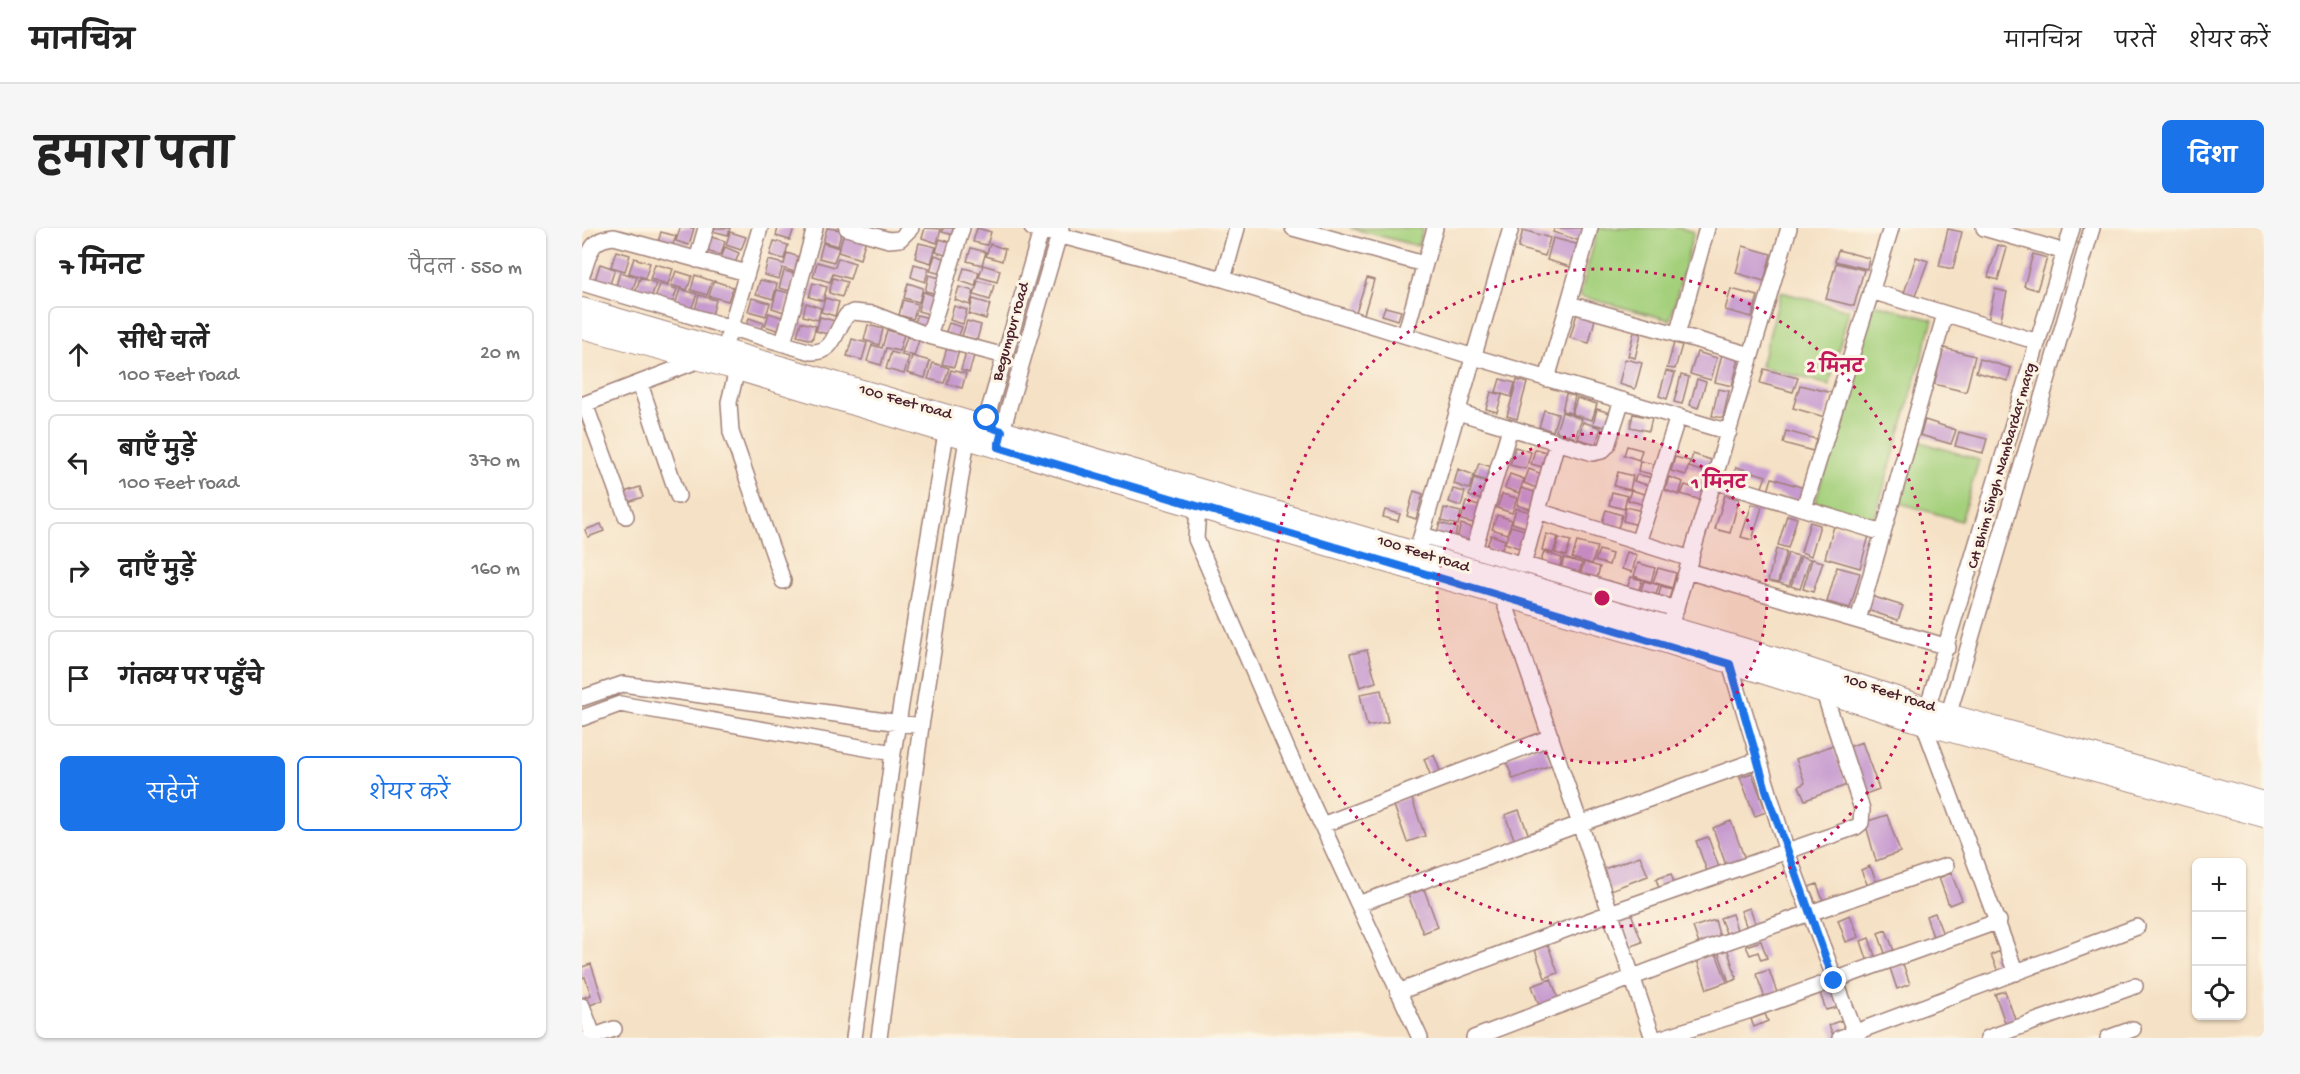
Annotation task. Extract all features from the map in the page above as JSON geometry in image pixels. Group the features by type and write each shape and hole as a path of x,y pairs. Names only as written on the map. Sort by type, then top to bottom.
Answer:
{"street":[{"path":"697,260 706,228"},
{"path":"626,516 583,404 721,351 760,228"},
{"path":"783,343 815,228"},
{"path":"847,228 889,240 900,239 911,228"},
{"path":"929,336 963,228"},
{"path":"1224,279 1237,228"},
{"path":"1293,228 1316,231 1424,264"},
{"path":"1405,335 1435,228"},
{"path":"1416,554 1511,228"},
{"path":"1548,379 1590,228"},
{"path":"1677,335 1707,228"},
{"path":"1422,535 1523,565 1671,627 1789,228"},
{"path":"1804,508 1891,228"},
{"path":"1984,228 2065,252"},
{"name":"CH Bhim Singh Nambardar marg","path":"1925,714 1948,647 2072,228"},
{"name":"CH Bhim Singh Nambardar marg","path":"1946,722 2092,228"},
{"path":"1039,229 1060,232 1224,279 1474,357 1729,432"},
{"name":"Begumpur road","path":"986,437 1039,229"},
{"name":"Begumpur road","path":"986,437 1060,232"},
{"path":"582,275 593,244 615,237 747,273"},
{"path":"582,283 730,328 821,352 828,349 840,323 853,312 873,314 929,336 1005,356"},
{"path":"1871,291 2038,342"},
{"path":"1569,304 1751,356"},
{"name":"100 Feet road","path":"582,308 986,437 1198,508 1503,598 1671,627 1730,664 1824,693 1925,714"},
{"path":"1858,620 1945,314"},
{"name":"100 Feet road","path":"582,328 737,370 946,433 986,437 1416,554 1671,627 1777,658 1946,722 2264,817"},
{"path":"737,370 729,402 731,432 783,581"},
{"path":"640,384 678,496"},
{"path":"1458,412 1593,453 1602,451 1610,439 1622,400"},
{"path":"1638,543 1678,417"},
{"path":"1474,550 1510,428"},
{"path":"854,1038 893,753 946,433"},
{"path":"879,1038 921,726 986,437"},
{"path":"1523,565 1557,442"},
{"path":"1714,481 1883,533"},
{"path":"1198,508 1196,539 1419,1038"},
{"path":"1538,512 1638,543 1689,565 1948,647"},
{"path":"1503,598 1653,1038"},
{"path":"1730,664 1757,760 1787,852 1856,1035"},
{"path":"582,698 623,684 921,726"},
{"path":"1398,992 1610,913 1856,827 1863,818 1824,693"},
{"path":"582,718 620,704 893,753"},
{"path":"1925,714 2016,973"},
{"name":"100 Feet road","path":"1946,722 2264,802"},
{"path":"1322,825 1551,737"},
{"path":"1358,904 1757,760"},
{"path":"1474,1038 1631,978 1946,866"},
{"path":"1662,1038 1834,981 1999,921"},
{"path":"1840,1038 1856,1035 2137,927"},
{"path":"1988,1038 2135,986"},
{"path":"582,1006 592,1038 614,1029"},
{"path":"2108,1038 2133,1029"}],"green space":[{"path":"1350,228 1423,228 1418,246"},
{"path":"1598,228 1680,228 1694,232 1670,320 1580,296"},
{"path":"1781,292 1849,310 1829,385 1761,366"},
{"path":"1873,303 1933,320 1873,524 1814,506"},
{"path":"1918,441 1979,460 1961,521 1900,503"}],"building":[{"path":"680,228 694,228 689,245 676,241"},
{"path":"713,228 730,228 728,235 712,231"},
{"path":"778,228 794,228 790,240 776,236"},
{"path":"827,228 842,230 838,246 823,242"},
{"path":"925,228 941,229 937,243 922,238"},
{"path":"943,228 959,228 957,236 942,232"},
{"path":"977,228 991,232 987,245 973,242"},
{"path":"1555,228 1584,228 1580,241 1553,232"},
{"path":"1948,229 1962,232 1953,269 1939,266"},
{"path":"1523,230 1550,238 1545,256 1518,248"},
{"path":"661,232 676,236 671,250 657,246"},
{"path":"730,232 746,237 741,250 726,245"},
{"path":"844,233 866,239 860,259 838,252"},
{"path":"711,237 725,241 721,255 706,251"},
{"path":"1553,238 1580,245 1574,268 1547,260"},
{"path":"940,239 952,243 948,256 936,252"},
{"path":"774,241 788,245 784,259 770,255"},
{"path":"823,243 839,248 834,262 819,258"},
{"path":"919,243 936,247 931,263 915,258"},
{"path":"990,244 1005,249 1002,261 986,256"},
{"path":"1998,245 2007,248 1998,280 1988,277"},
{"path":"1743,246 1771,254 1764,281 1736,273"},
{"path":"725,247 739,253 733,269 719,264"},
{"path":"971,248 986,252 982,265 967,261"},
{"path":"1838,250 1869,258 1867,269 1835,261"},
{"path":"616,251 630,255 625,271 611,267"},
{"path":"787,253 802,258 798,273 782,268 779,279 764,275 768,260 784,264"},
{"path":"2033,254 2047,258 2037,290 2024,286"},
{"path":"935,255 947,259 942,274 930,271"},
{"path":"1916,257 1928,261 1915,296 1904,293"},
{"path":"634,258 650,263 645,278 629,273"},
{"path":"838,258 855,263 850,279 833,274 830,282 813,277 817,262 835,267"},
{"path":"1836,263 1864,270 1854,306 1826,299"},
{"path":"600,264 615,269 609,287 594,283"},
{"path":"655,264 673,269 668,284 650,279"},
{"path":"914,264 929,268 925,282 911,277"},
{"path":"983,265 1000,270 997,282 979,277"},
{"path":"964,268 979,272 975,286 960,281"},
{"path":"676,271 692,276 687,290 671,285"},
{"path":"784,271 796,274 791,291 779,288"},
{"path":"620,272 637,277 631,294 615,289"},
{"path":"695,275 712,281 707,295 691,290"},
{"path":"929,275 943,279 938,294 925,291"},
{"path":"640,278 656,283 651,299 635,294"},
{"path":"833,278 847,282 842,297 829,293"},
{"path":"1367,278 1374,280 1364,314 1356,312"},
{"path":"760,280 777,284 773,299 756,294"},
{"path":"714,281 733,287 728,301 709,296"},
{"path":"978,281 994,285 990,300 974,295"},
{"path":"813,283 827,287 823,301 809,297"},
{"path":"908,283 923,288 919,302 904,298"},
{"path":"660,284 677,289 671,307 654,302"},
{"path":"959,287 974,291 970,305 955,300"},
{"path":"680,289 697,294 691,310 675,305"},
{"path":"1731,289 1758,296 1752,317 1725,310"},
{"path":"1995,289 2007,292 2000,323 1988,321"},
{"path":"777,290 790,293 784,312 772,308"},
{"path":"923,292 939,297 933,315 918,311"},
{"path":"699,295 716,300 712,315 695,310"},
{"path":"752,298 770,303 766,316 748,311"},
{"path":"825,298 839,302 835,316 821,312"},
{"path":"973,299 990,304 986,319 969,314"},
{"path":"903,300 918,304 913,319 899,315"},
{"path":"806,303 821,308 818,320 803,316"},
{"path":"954,306 967,310 963,324 950,320"},
{"path":"1385,307 1401,311 1398,320 1382,315"},
{"path":"1578,310 1596,315 1589,343 1570,338"},
{"path":"769,313 784,318 780,331 765,326"},
{"path":"917,315 933,319 930,330 914,326"},
{"path":"820,317 835,321 831,335 816,331"},
{"path":"749,318 764,323 762,329 747,325"},
{"path":"967,321 981,325 977,340 962,336"},
{"path":"801,322 816,326 812,340 797,336"},
{"path":"949,323 962,327 958,338 945,334"},
{"path":"868,325 883,329 879,345 864,340"},
{"path":"887,330 904,335 899,351 886,348 881,365 867,361 872,345 882,348"},
{"path":"1634,332 1641,334 1635,358 1628,356"},
{"path":"907,337 919,340 914,356 902,352"},
{"path":"852,339 867,343 862,360 847,356"},
{"path":"1674,343 1682,345 1675,369 1667,368"},
{"path":"947,348 959,351 954,367 942,364"},
{"path":"1944,348 1975,356 1966,392 1934,384"},
{"path":"891,352 909,357 904,374 886,369"},
{"path":"1697,352 1717,358 1711,380 1690,374"},
{"path":"966,353 974,356 969,373 961,370"},
{"path":"1722,354 1739,359 1732,386 1715,382"},
{"path":"912,356 930,361 925,378 907,373"},
{"path":"1625,359 1642,363 1635,389 1619,384"},
{"path":"1980,359 2011,368 2008,381 1976,372"},
{"path":"933,363 949,368 944,383 928,379"},
{"path":"1764,369 1798,378 1793,392 1760,383"},
{"path":"951,370 966,374 962,388 947,384"},
{"path":"1666,371 1675,373 1667,399 1659,396"},
{"path":"1681,375 1689,377 1682,404 1674,402"},
{"path":"1500,379 1515,383 1511,397 1496,392"},
{"path":"1697,379 1706,382 1698,408 1690,405"},
{"path":"1517,380 1527,383 1517,419 1507,416"},
{"path":"1800,385 1832,393 1825,417 1793,408"},
{"path":"1718,389 1729,391 1723,418 1712,416"},
{"path":"1491,392 1502,395 1497,412 1486,409"},
{"path":"1566,394 1575,396 1571,413 1562,411"},
{"path":"1577,398 1597,404 1592,420 1572,414"},
{"path":"1597,409 1613,414 1609,428 1593,424"},
{"path":"1544,410 1558,414 1553,431 1539,427"},
{"path":"1562,412 1582,419 1575,438 1556,431"},
{"path":"1633,414 1652,418 1649,431 1630,427"},
{"path":"1925,420 1956,430 1951,444 1920,435"},
{"path":"1583,422 1601,428 1596,444 1578,439"},
{"path":"1786,431 1816,439 1813,451 1783,443"},
{"path":"1959,432 1987,439 1983,453 1955,446"},
{"path":"1627,446 1642,450 1639,460 1624,455"},
{"path":"1515,447 1531,452 1526,469 1510,465"},
{"path":"1535,449 1550,453 1546,468 1531,464"},
{"path":"1693,454 1711,460 1707,473 1689,467"},
{"path":"1675,457 1690,461 1686,475 1671,471"},
{"path":"1640,461 1658,465 1655,475 1638,471"},
{"path":"1479,463 1495,468 1490,482 1474,477"},
{"path":"1736,467 1766,476 1761,490 1732,480"},
{"path":"1458,469 1474,475 1469,489 1454,484"},
{"path":"1529,469 1544,475 1539,489 1524,483"},
{"path":"1618,472 1633,476 1630,490 1614,486"},
{"path":"1510,474 1524,479 1519,493 1505,488"},
{"path":"1637,474 1652,478 1650,486 1634,481"},
{"path":"1669,477 1683,482 1679,495 1665,490"},
{"path":"1474,478 1490,483 1485,501 1469,496"},
{"path":"1772,478 1804,488 1800,501 1768,491"},
{"path":"1685,485 1704,491 1701,500 1681,494"},
{"path":"640,487 643,497 625,503 621,493"},
{"path":"1522,488 1537,493 1533,510 1517,505"},
{"path":"1453,489 1465,492 1461,506 1449,502"},
{"path":"1631,490 1648,495 1645,505 1628,500"},
{"path":"1414,491 1423,494 1416,519 1407,516"},
{"path":"1612,492 1627,496 1624,509 1609,505"},
{"path":"1502,494 1517,498 1512,513 1497,508"},
{"path":"1725,495 1739,499 1730,533 1715,529"},
{"path":"1466,502 1482,507 1478,524 1461,520"},
{"path":"1752,504 1762,507 1752,540 1741,537"},
{"path":"1626,507 1642,511 1638,525 1623,521"},
{"path":"1444,508 1461,512 1458,525 1441,521"},
{"path":"1516,508 1533,513 1528,528 1512,523"},
{"path":"1385,510 1400,514 1398,521 1383,517"},
{"path":"1606,510 1622,515 1618,528 1602,523"},
{"path":"1497,515 1512,520 1507,534 1492,529"},
{"path":"1787,515 1797,518 1788,548 1778,545"},
{"path":"1810,522 1820,525 1811,556 1801,552"},
{"path":"1440,523 1457,528 1454,541 1436,536"},
{"path":"601,524 604,531 588,537 585,530"},
{"path":"1461,524 1477,529 1473,546 1456,542"},
{"path":"1511,526 1528,531 1522,549 1505,543"},
{"path":"1834,526 1869,536 1860,568 1825,558"},
{"path":"1546,534 1558,537 1553,553 1542,550"},
{"path":"1491,535 1505,540 1500,554 1486,549"},
{"path":"1559,538 1571,541 1566,556 1555,553"},
{"path":"1577,542 1597,547 1592,564 1572,558"},
{"path":"1776,549 1786,552 1778,583 1768,581"},
{"path":"1599,550 1612,554 1609,565 1595,561"},
{"path":"1544,552 1562,558 1558,573 1539,567"},
{"path":"1627,552 1637,555 1632,572 1622,569"},
{"path":"1788,553 1799,556 1789,586 1779,583"},
{"path":"1801,556 1810,559 1800,589 1791,586"},
{"path":"1564,558 1582,563 1577,579 1559,574"},
{"path":"1812,559 1823,562 1813,592 1803,589"},
{"path":"1584,562 1600,567 1595,585 1579,580"},
{"path":"1638,563 1655,568 1651,582 1634,576"},
{"path":"1837,567 1860,573 1850,608 1827,602"},
{"path":"1658,568 1676,573 1672,588 1653,582"},
{"path":"1631,577 1642,580 1637,597 1625,594"},
{"path":"1644,581 1659,585 1654,601 1639,596"},
{"path":"1661,586 1672,589 1667,605 1657,602"},
{"path":"1871,596 1903,606 1898,620 1867,610"},
{"path":"1367,650 1376,682 1360,687 1350,654"},
{"path":"1381,690 1388,722 1367,726 1360,694"},
{"path":"1862,742 1879,789 1860,796 1843,749"},
{"path":"1543,744 1551,765 1513,779 1505,758"},
{"path":"1833,745 1847,785 1805,800 1799,786 1805,783 1796,759"},
{"path":"1434,755 1442,776 1432,779 1424,759"},
{"path":"1752,773 1766,812 1755,816 1740,777"},
{"path":"1411,796 1425,836 1407,842 1393,803"},
{"path":"1519,810 1530,838 1516,844 1505,815"},
{"path":"1887,815 1900,852 1876,861 1865,822"},
{"path":"1731,821 1747,865 1728,871 1713,828"},
{"path":"1708,837 1720,870 1708,874 1696,841"},
{"path":"1640,856 1648,876 1608,891 1601,870"},
{"path":"1870,866 1879,887 1870,891 1861,870"},
{"path":"1951,873 1962,900 1949,905 1939,878"},
{"path":"1671,874 1676,889 1661,894 1656,879"},
{"path":"1817,884 1824,903 1817,905 1809,887"},
{"path":"1424,889 1438,927 1423,933 1408,895"},
{"path":"1750,908 1758,931 1749,934 1741,911"},
{"path":"1631,913 1642,942 1629,947 1618,918"},
{"path":"1935,913 1945,940 1935,943 1926,916"},
{"path":"1732,914 1738,933 1728,938 1720,918"},
{"path":"1850,915 1859,937 1846,942 1838,920"},
{"path":"1715,920 1720,938 1700,947 1693,927"},
{"path":"1886,930 1896,956 1887,959 1878,933"},
{"path":"1869,938 1877,962 1869,965 1861,941"},
{"path":"1761,941 1767,958 1761,960 1758,952 1750,955 1746,946"},
{"path":"1548,945 1558,973 1545,978 1535,950"},
{"path":"1727,948 1737,979 1729,982 1718,951"},
{"path":"2003,950 2010,971 2000,976 1991,955"},
{"path":"1716,953 1727,982 1707,989 1697,960"},
{"path":"591,964 603,1000 585,1007 582,998 591,995 585,977 582,978 582,967"},
{"path":"1903,964 1910,984 1897,989 1890,968"},
{"path":"1769,970 1779,998 1767,1003 1756,974"},
{"path":"1551,979 1560,1003 1541,1010 1532,986"},
{"path":"1831,989 1838,1007 1826,1010 1820,993"},
{"path":"2005,991 2017,1025 2007,1028 1995,994"},
{"path":"1765,1014 1768,1021 1754,1027 1751,1019"},
{"path":"1842,1020 1847,1035 1834,1038 1829,1025"}],"route":[{"path":"987,418 984,425 1002,431 998,447 1503,598 1666,643 1730,664 1766,790 1834,981"}]}
